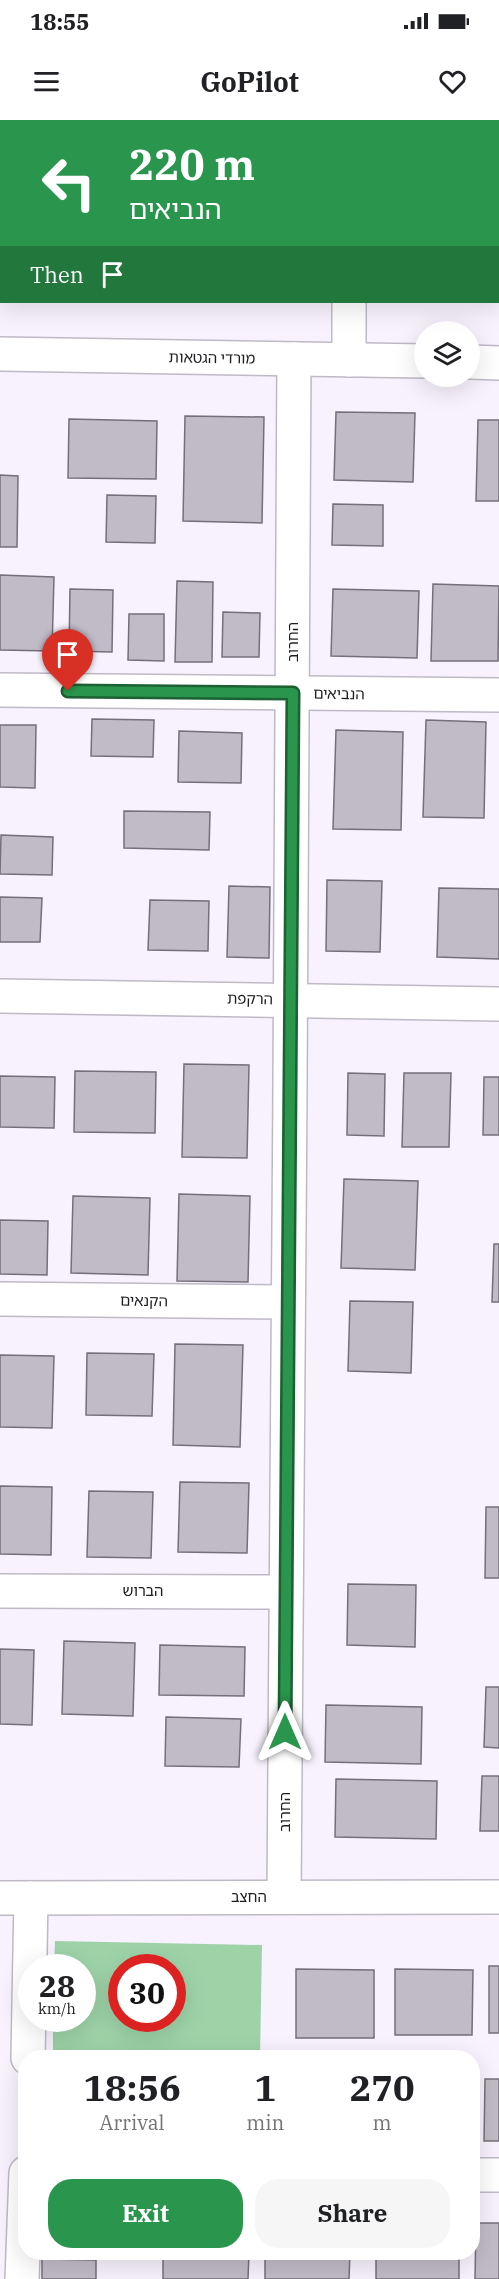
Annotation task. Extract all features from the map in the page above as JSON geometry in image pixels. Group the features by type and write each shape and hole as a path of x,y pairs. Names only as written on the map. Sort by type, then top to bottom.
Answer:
{"street":[{"path":"349,303 350,360"},
{"name":"מורדי הגטאות","path":"0,354 414,361"},
{"name":"החרוב","path":"284,1897 287,1302 292,999 294,359"},
{"path":"480,362 499,363"},
{"name":"הנביאים","path":"0,690 499,695"},
{"name":"הרקפת","path":"0,996 499,1004"},
{"name":"הקנאים","path":"0,1299 287,1302"},
{"name":"הברוש","path":"0,1591 286,1592"},
{"name":"החצב","path":"16,1898 499,1897"},
{"path":"16,1898 27,2050"},
{"path":"0,2166 18,2167"},
{"path":"480,2175 499,2175"},
{"path":"22,2279 23,2260"}],"green space":[{"path":"55,1941 262,1945 260,2050 53,2050 53,2032 96,2032 96,1954 55,1954"}],"building":[{"path":"336,412 415,413 413,482 334,480"},
{"path":"185,416 264,417 262,523 183,521"},
{"path":"69,419 157,421 156,479 68,478"},
{"path":"478,420 499,420 499,501 476,501"},
{"path":"0,475 18,476 17,547 0,547"},
{"path":"107,495 156,496 155,543 106,542"},
{"path":"333,504 383,505 383,546 332,545"},
{"path":"0,575 54,577 52,651 0,650"},
{"path":"177,581 213,582 212,662 175,662"},
{"path":"433,584 499,586 498,661 431,661"},
{"path":"70,589 113,590 112,652 69,651"},
{"path":"333,589 419,591 417,658 331,656"},
{"path":"223,612 260,613 259,657 222,657"},
{"path":"129,614 164,614 164,661 128,660"},
{"path":"92,719 154,720 153,757 91,756"},
{"path":"426,720 486,722 484,818 423,817"},
{"path":"0,725 36,725 35,788 0,787"},
{"path":"336,730 403,732 401,830 333,829"},
{"path":"179,731 242,733 241,783 178,782"},
{"path":"124,811 210,812 209,850 124,848"},
{"path":"1,835 53,837 52,875 0,874"},
{"path":"327,880 382,881 380,952 326,951"},
{"path":"229,886 270,887 269,958 227,957"},
{"path":"439,888 499,889 499,959 437,957"},
{"path":"0,897 42,898 40,942 0,942"},
{"path":"150,900 209,901 208,951 148,950"},
{"path":"184,1064 249,1065 247,1158 182,1157"},
{"path":"75,1071 156,1072 155,1133 74,1132"},
{"path":"348,1073 385,1074 384,1136 347,1135"},
{"path":"404,1073 451,1073 449,1147 402,1147"},
{"path":"0,1076 55,1077 54,1128 0,1127"},
{"path":"484,1077 499,1077 499,1135 483,1135"},
{"path":"344,1179 418,1181 415,1270 341,1268"},
{"path":"179,1194 250,1196 248,1282 177,1281"},
{"path":"73,1196 150,1198 148,1275 71,1273"},
{"path":"0,1220 48,1221 47,1275 0,1274"},
{"path":"494,1244 499,1244 499,1302 492,1302"},
{"path":"350,1301 413,1302 411,1373 348,1371"},
{"path":"175,1344 243,1345 240,1447 173,1445"},
{"path":"87,1353 154,1354 152,1416 86,1415"},
{"path":"0,1355 54,1356 52,1428 0,1427"},
{"path":"180,1482 249,1483 247,1553 178,1552"},
{"path":"0,1486 52,1487 51,1555 0,1554"},
{"path":"89,1491 153,1492 151,1558 87,1557"},
{"path":"486,1507 499,1507 499,1578 485,1578"},
{"path":"348,1584 416,1585 415,1647 347,1645"},
{"path":"64,1641 135,1643 133,1716 62,1714"},
{"path":"160,1645 245,1647 244,1696 159,1695"},
{"path":"0,1649 34,1650 32,1725 0,1724"},
{"path":"486,1687 499,1687 499,1748 484,1747"},
{"path":"326,1705 422,1707 421,1764 325,1762"},
{"path":"166,1717 241,1719 239,1767 165,1766"},
{"path":"482,1776 499,1776 499,1831 480,1831"},
{"path":"336,1779 437,1781 436,1839 335,1837"},
{"path":"489,1966 499,1966 499,2033 489,2033"},
{"path":"296,1969 374,1970 374,2038 296,2038"},
{"path":"395,1969 473,1970 472,2035 395,2035"},
{"path":"485,2079 499,2079 499,2141 484,2141"},
{"path":"480,2223 499,2223 499,2279 475,2279 475,2260 480,2260"},
{"path":"42,2260 96,2260 96,2279 42,2279"},
{"path":"163,2260 249,2260 248,2279 163,2279"},
{"path":"265,2260 350,2260 349,2279 265,2279"},
{"path":"376,2260 459,2260 459,2279 376,2279"}],"route":[{"path":"68,691 293,693 285,1732"}]}
